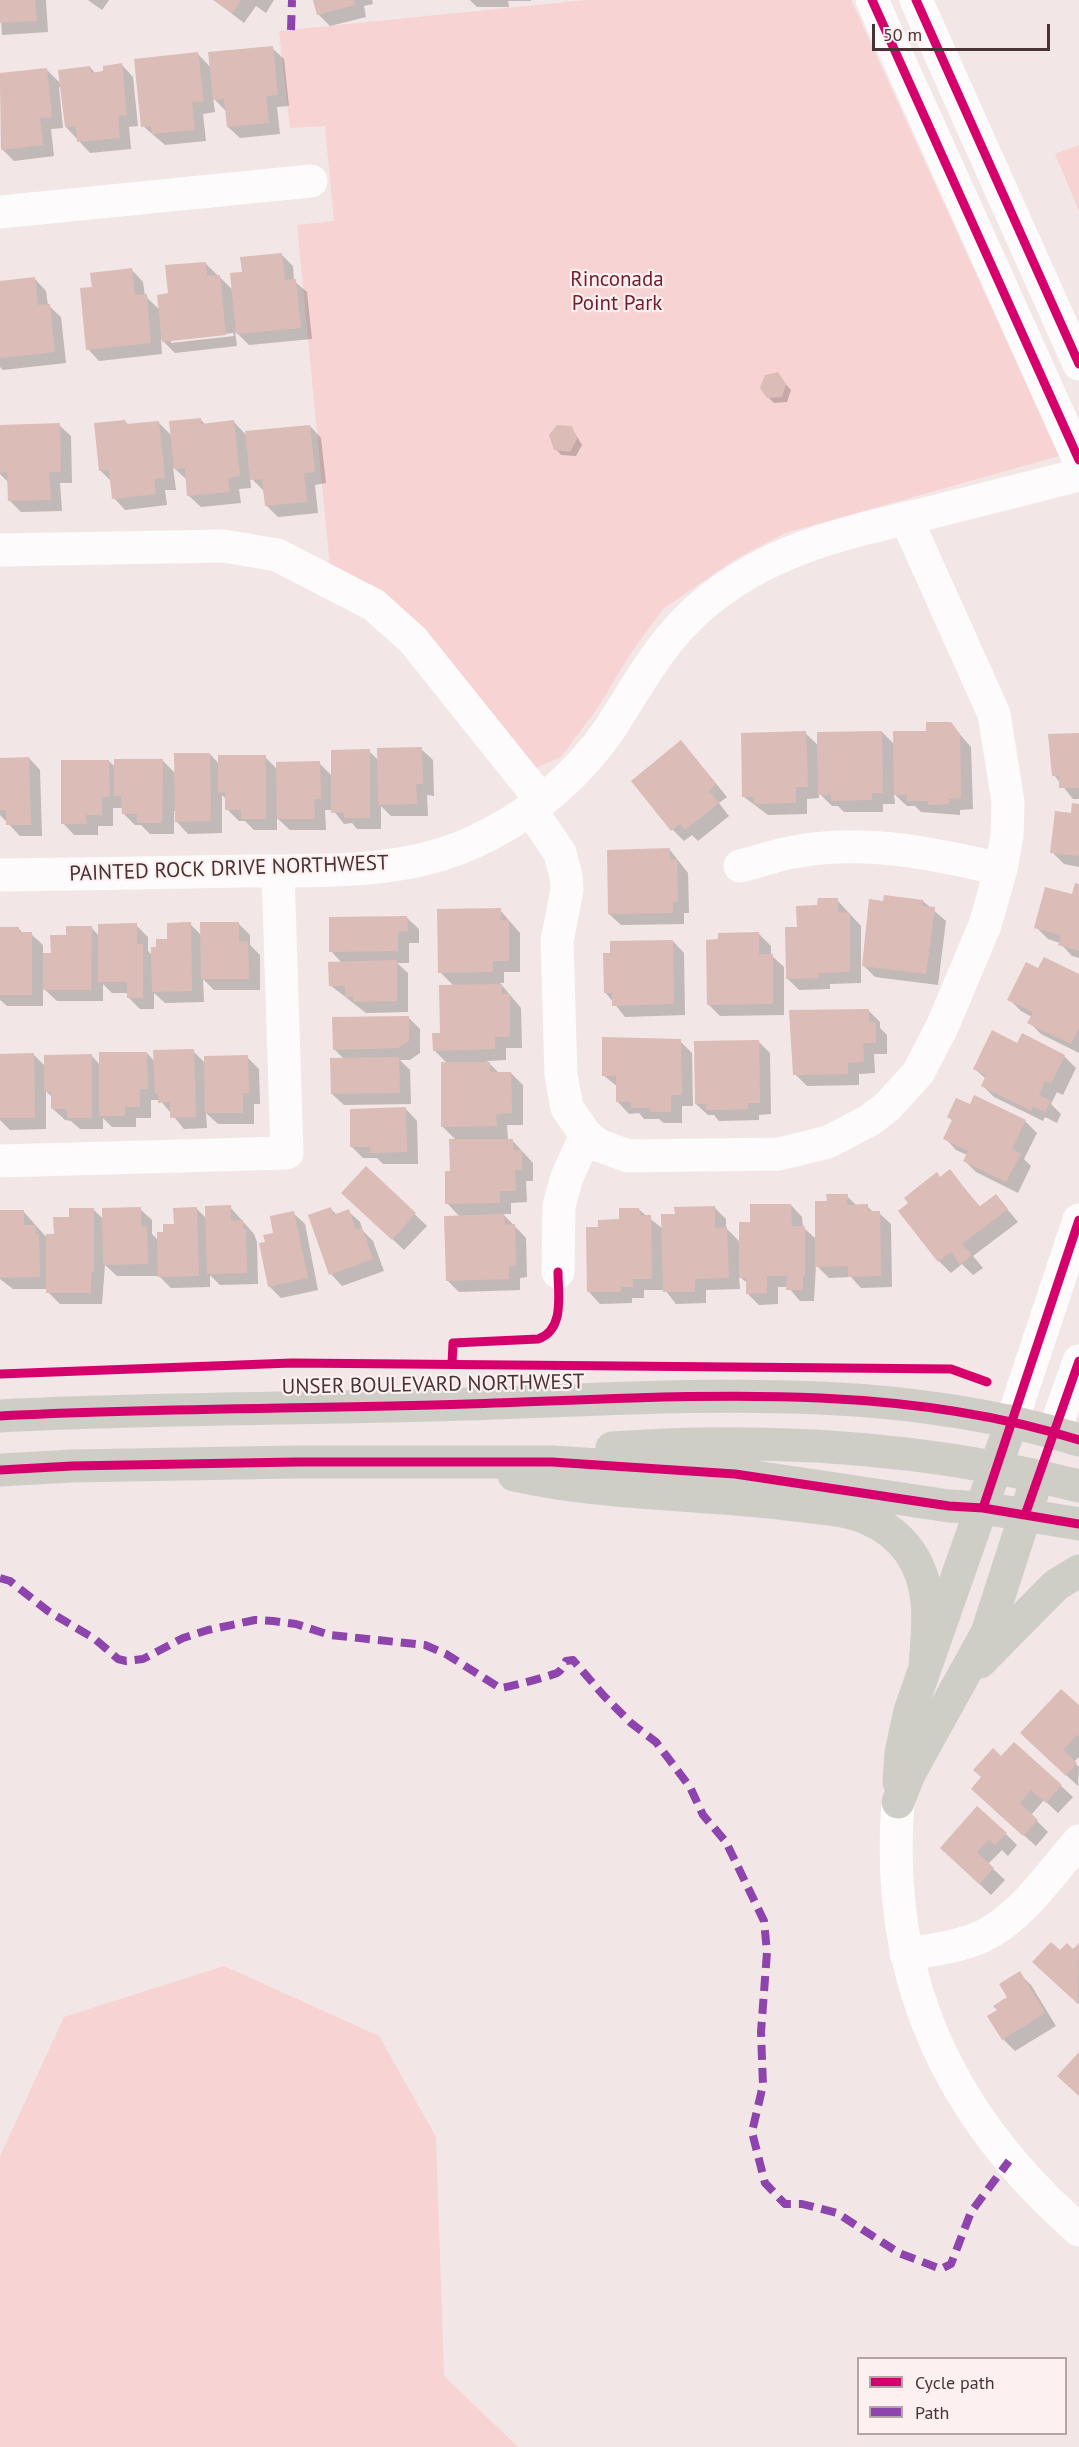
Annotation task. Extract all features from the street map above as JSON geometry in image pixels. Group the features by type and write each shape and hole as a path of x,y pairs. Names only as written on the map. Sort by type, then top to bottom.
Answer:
{"main road":[{"name":"UNSER BOULEVARD NORTHWEST","path":"0,1416 129,1410 466,1404 746,1395 849,1401 1012,1420 1067,1436"},
{"path":"898,1802 901,1753 910,1711 1012,1420"},
{"path":"898,1802 909,1774 987,1633 1038,1476 1067,1436"},
{"path":"552,1462 608,1448 739,1443 838,1447 996,1468 1079,1486"},
{"path":"0,1470 72,1466 296,1462 552,1462 735,1474 949,1506 983,1508 1079,1524"},
{"path":"457,1462 562,1486 766,1502 849,1513 866,1518 894,1536 909,1550 923,1579 929,1614 925,1666"},
{"path":"962,1680 1056,1585 1079,1571"}],"street":[{"path":"872,0 1079,460"},
{"path":"916,0 1077,354 1036,365"},
{"path":"0,212 311,180"},
{"name":"PAINTED ROCK DRIVE NORTHWEST","path":"0,875 349,870 408,863 465,846 492,833 536,805 590,754 609,729 640,677 675,632 717,593 769,560 796,548 1079,475"},
{"path":"0,550 224,546 278,555 374,605 413,640 536,805 560,853 567,876 567,890 556,941 561,1075 567,1108 586,1135 598,1145 628,1156 754,1155 804,1150 828,1142 862,1125 888,1106 918,1073 964,980 985,925 1001,869 1007,836 1008,802 994,714 906,518"},
{"path":"740,866 797,851 872,847 919,851 1001,869"},
{"path":"0,1161 287,1153 278,871"},
{"path":"558,1272 559,1206 567,1177 586,1135"},
{"path":"1012,1420 1079,1220"},
{"path":"1067,1436 1079,1361"},
{"path":"898,1802 896,1878 906,1954 932,2034 981,2125 1009,2161 1075,2217"},
{"path":"906,1954 958,1945 985,1935 1002,1924 1079,1841"}],"green space":[{"name":"Rinconada Point Park","path":"585,0 851,0 1059,456 785,533 734,560 663,609 630,654 599,706 561,757 529,771 330,567 297,225 334,221 325,126 290,128 279,31"},
{"path":"1079,145 1079,211 1055,154"},
{"path":"224,1966 379,2036 436,2137 444,2376 518,2447 0,2447 0,2156 64,2017"}],"building":[{"path":"0,0 35,0 37,21 0,23"},
{"path":"213,0 241,0 232,13"},
{"path":"313,0 354,0 355,5 317,15"},
{"path":"273,46 278,95 266,96 269,123 227,127 224,99 213,100 208,52"},
{"path":"198,52 204,101 192,102 195,130 152,134 151,126 141,127 134,59"},
{"path":"122,63 127,115 118,116 120,138 77,142 76,126 65,127 58,70 90,66 91,73 103,71 103,66"},
{"path":"47,68 52,117 40,118 43,145 1,150 0,73"},
{"path":"282,253 285,280 296,279 301,328 236,334 230,273 242,272 240,257"},
{"path":"206,262 207,276 220,275 226,335 162,342 157,295 168,293 165,265"},
{"path":"132,268 135,295 147,294 151,343 86,350 80,288 92,287 90,273"},
{"path":"35,277 38,305 50,304 55,352 0,358 0,281"},
{"path":"778,372 786,384 782,397 767,398 760,388 765,375"},
{"path":"201,418 201,424 234,420 240,476 228,478 230,492 187,496 185,468 174,469 169,421"},
{"path":"125,420 126,424 159,421 165,478 154,479 156,494 112,499 109,470 99,471 94,423"},
{"path":"60,423 61,472 49,472 51,500 8,501 7,472 0,473 0,425"},
{"path":"310,425 315,472 304,473 307,502 265,506 262,479 250,480 245,431"},
{"path":"557,425 572,426 577,439 570,452 554,450 549,435"},
{"path":"926,722 951,722 960,734 961,798 949,799 949,804 928,805 928,801 907,801 907,795 894,795 893,731 926,731"},
{"path":"806,731 808,787 796,787 796,803 754,804 754,797 742,797 741,733"},
{"path":"882,731 883,793 872,793 872,800 831,801 831,795 818,795 817,732"},
{"path":"1079,733 1079,788 1059,788 1059,776 1052,776 1048,734"},
{"path":"681,740 716,784 709,791 719,803 685,830 680,824 671,831 631,781"},
{"path":"422,747 423,784 416,784 417,804 378,805 377,748"},
{"path":"370,749 370,818 344,818 344,812 331,813 331,750"},
{"path":"174,753 210,753 211,821 175,822"},
{"path":"218,755 266,755 266,819 241,819 241,810 225,810 225,792 218,793"},
{"path":"29,757 31,825 6,825 6,810 0,810 0,758"},
{"path":"114,759 163,759 162,823 137,823 137,814 122,814 121,796 114,796"},
{"path":"61,760 109,760 110,797 102,797 102,815 86,815 87,824 61,824"},
{"path":"320,761 321,799 314,799 315,819 277,819 276,762"},
{"path":"1072,803 1079,804 1079,856 1050,853 1055,811 1071,813"},
{"path":"670,848 670,860 677,859 678,902 673,902 673,913 608,914 607,850"},
{"path":"1075,883 1079,884 1079,951 1058,945 1061,935 1034,928 1045,887 1072,894"},
{"path":"884,895 923,900 922,906 935,907 926,974 862,966 869,899 883,901"},
{"path":"818,898 838,898 838,912 850,913 850,972 819,973 819,978 786,979 785,927 797,927 796,906 817,905"},
{"path":"501,908 501,920 509,920 509,961 493,961 493,972 438,973 437,909"},
{"path":"407,916 408,931 398,932 398,951 329,952 329,917"},
{"path":"191,922 192,991 152,992 151,947 156,947 156,939 167,939 167,923"},
{"path":"200,922 239,922 239,942 248,941 249,979 201,979"},
{"path":"137,923 137,944 143,944 143,998 127,998 127,982 98,982 98,924"},
{"path":"66,926 92,926 91,990 43,990 43,953 51,953 50,935 66,935"},
{"path":"0,927 19,927 19,932 32,932 32,995 0,995"},
{"path":"759,932 759,954 773,954 773,1004 707,1005 706,940 718,939 718,933"},
{"path":"673,940 674,1004 612,1006 612,993 604,993 603,953 610,953 610,941"},
{"path":"1044,957 1079,974 1079,1028 1071,1044 1027,1023 1033,1012 1007,1000 1026,962 1038,968"},
{"path":"397,960 397,1001 353,1002 353,997 345,997 345,986 329,986 328,962"},
{"path":"502,984 502,994 510,994 510,1037 495,1037 495,1049 433,1051 432,1033 440,1033 439,985"},
{"path":"869,1009 869,1022 876,1022 876,1043 863,1043 864,1062 848,1063 848,1074 793,1075 789,1010"},
{"path":"409,1016 409,1041 398,1048 333,1050 332,1017"},
{"path":"992,1030 1017,1043 1022,1033 1065,1055 1051,1084 1045,1081 1039,1095 1051,1101 1045,1112 1033,1106 1031,1111 981,1086 986,1075 973,1069"},
{"path":"602,1037 681,1039 682,1095 671,1095 671,1112 651,1112 650,1108 631,1108 631,1102 616,1102 616,1076 602,1076"},
{"path":"759,1040 760,1103 748,1103 748,1109 726,1110 706,1110 706,1104 695,1104 694,1041"},
{"path":"194,1049 196,1117 170,1118 170,1102 158,1103 158,1094 155,1094 153,1050"},
{"path":"99,1052 147,1052 148,1089 140,1089 140,1107 125,1107 125,1116 99,1116"},
{"path":"34,1053 35,1118 0,1118 0,1054"},
{"path":"92,1054 92,1118 67,1118 67,1109 51,1109 51,1092 44,1092 44,1055"},
{"path":"248,1055 249,1093 243,1093 243,1113 205,1113 204,1056"},
{"path":"399,1057 400,1093 331,1094 330,1058"},
{"path":"441,1062 490,1062 490,1072 511,1072 512,1113 496,1114 497,1126 441,1127"},
{"path":"974,1095 1026,1120 1012,1149 1021,1154 1006,1182 963,1161 968,1151 943,1139 952,1120 947,1117 956,1098 970,1104"},
{"path":"406,1107 407,1152 370,1153 370,1147 350,1147 350,1109"},
{"path":"449,1139 513,1139 513,1150 522,1150 522,1170 515,1170 516,1191 500,1191 500,1203 445,1204 445,1171 450,1171"},
{"path":"366,1166 416,1213 392,1240 341,1193"},
{"path":"950,1169 979,1207 996,1194 1008,1209 962,1244 972,1255 960,1265 951,1252 938,1262 898,1211 908,1203 904,1198 937,1172 940,1177"},
{"path":"826,1194 848,1194 847,1205 868,1204 868,1211 880,1211 881,1276 848,1277 848,1266 815,1267 815,1201 827,1201"},
{"path":"750,1204 791,1204 792,1226 805,1226 803,1290 786,1290 787,1276 767,1276 767,1293 746,1294 746,1278 739,1278 739,1222 750,1222"},
{"path":"231,1205 231,1221 243,1220 243,1229 246,1229 247,1273 207,1274 205,1206"},
{"path":"715,1206 715,1228 727,1227 729,1278 695,1279 695,1292 663,1292 661,1214 675,1214 674,1207"},
{"path":"141,1207 141,1227 147,1227 148,1264 103,1265 102,1208"},
{"path":"197,1207 199,1276 158,1277 157,1232 163,1232 163,1224 174,1224 173,1208"},
{"path":"331,1207 333,1215 349,1209 356,1230 362,1228 373,1259 329,1275 308,1215"},
{"path":"69,1208 94,1208 94,1272 91,1273 91,1293 46,1293 46,1234 54,1234 53,1217 69,1217"},
{"path":"619,1208 639,1208 640,1215 651,1215 652,1279 633,1279 633,1287 621,1287 621,1292 587,1292 586,1227 598,1227 598,1220 619,1219"},
{"path":"0,1210 24,1210 24,1225 36,1225 36,1234 39,1234 40,1277 0,1278"},
{"path":"294,1211 308,1278 268,1287 259,1243 265,1242 263,1235 273,1233 270,1216"},
{"path":"504,1214 505,1225 515,1224 516,1266 509,1266 509,1279 446,1281 444,1216"},
{"path":"1061,1689 1079,1705 1079,1736 1077,1735 1063,1750 1077,1763 1066,1776 1020,1733"},
{"path":"1014,1742 1062,1785 1046,1803 1031,1790 1020,1803 1038,1820 1023,1836 971,1789 981,1777 973,1770 993,1748 1001,1756"},
{"path":"977,1806 1007,1833 995,1845 989,1839 977,1852 994,1868 979,1884 940,1848"},
{"path":"1051,1942 1060,1950 1067,1943 1073,1949 1079,1943 1078,2004 1032,1962"},
{"path":"1020,1971 1045,2013 1002,2040 987,2016 997,2010 993,2006 1007,1997 999,1984"},
{"path":"1079,2052 1079,2096 1057,2076"}],"marked path":[{"path":"291,30 292,0"},
{"path":"0,1578 10,1581 48,1611 95,1639 118,1659 126,1661 143,1659 183,1638 208,1630 255,1620 296,1624 330,1635 425,1645 446,1654 500,1688 557,1673 566,1661 573,1660 631,1723 656,1742 690,1787 703,1815 726,1842 764,1921 767,1952 761,2032 763,2085 752,2132 765,2183 785,2204 802,2204 837,2213 899,2253 941,2269 951,2264 971,2212 1009,2161"}],"cycle path":[{"path":"872,0 1079,460"},
{"path":"916,0 1079,364"},
{"path":"983,1508 1079,1220"},
{"path":"452,1364 453,1343 538,1339 547,1334 553,1328 558,1310 558,1272"},
{"path":"1025,1515 1079,1361"},
{"path":"0,1374 292,1363 951,1369 987,1382"},
{"path":"0,1416 117,1411 410,1406 621,1398 776,1396 930,1407 1005,1420 1079,1440"},
{"path":"0,1470 72,1466 296,1462 552,1462 735,1474 949,1506 983,1508 1079,1524"}]}
